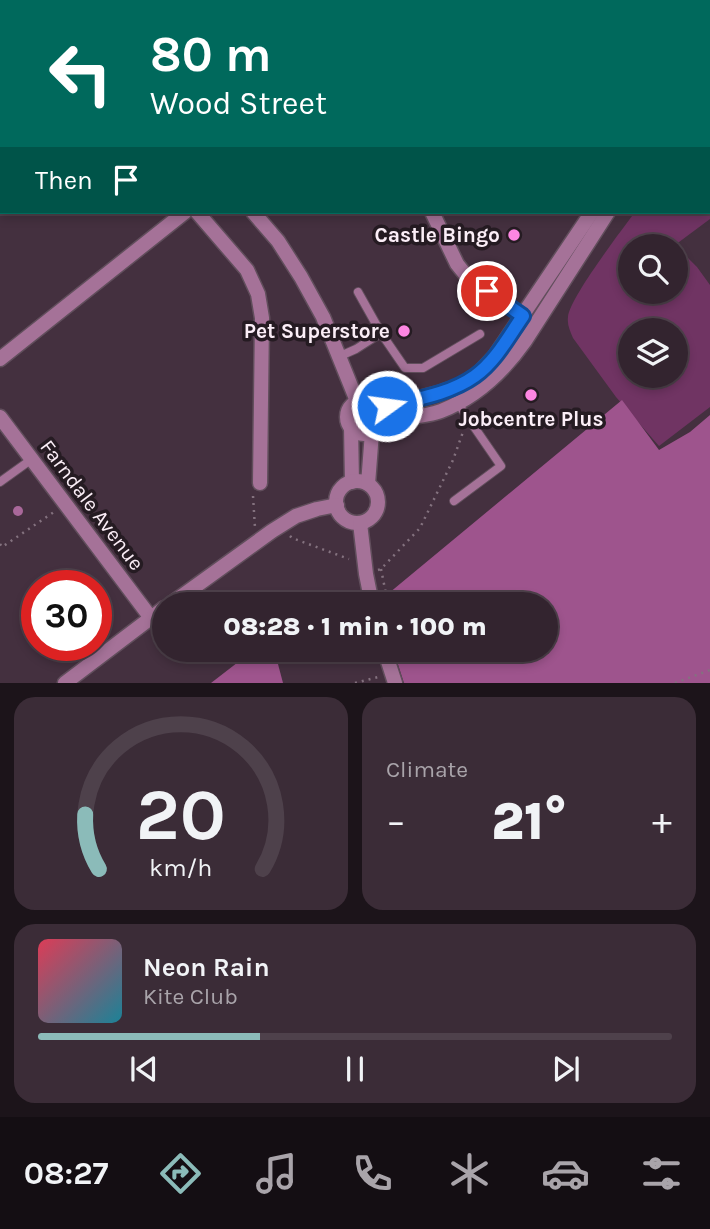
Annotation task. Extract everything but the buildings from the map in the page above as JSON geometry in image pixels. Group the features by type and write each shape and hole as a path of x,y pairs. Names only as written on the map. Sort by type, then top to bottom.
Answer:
{"street":[{"path":"0,359 182,214"},
{"path":"200,214 247,270 258,294 262,318 260,483"},
{"path":"255,214 278,241 323,317 357,401"},
{"path":"433,214 457,264 469,279 523,316"},
{"path":"591,214 495,356 477,375 459,386 439,393 387,406 370,401 357,401 348,413 351,427 360,433 440,411 476,393 491,381 511,360 607,214"},
{"path":"368,484 376,427 382,415 376,404"},
{"name":"Farndale Avenue","path":"0,417 150,618"},
{"path":"351,427 352,482"},
{"path":"352,482 368,484 376,494 378,506 371,518 360,523 347,520 338,511 337,499 342,488 352,482"},
{"path":"187,592 282,525 307,512 337,505"},
{"path":"360,523 370,592"},
{"path":"65,683 150,618"}],"lane":[{"path":"358,292 405,368 423,368 480,334"},
{"path":"338,357 381,333"},
{"path":"454,501 501,466 457,402"},
{"path":"0,482 32,459"}],"path":[{"path":"366,575 381,569 420,528 453,460 468,419"},
{"path":"257,541 253,485 260,483"},
{"path":"0,544 2,547 66,505"},
{"path":"282,525 292,538 351,559 364,557"},
{"path":"381,569 386,592"},
{"path":"675,683 710,670"},
{"path":"355,683 393,678"}],"shaded area":[{"path":"634,214 710,214 710,219 688,235 619,234"},
{"path":"618,235 618,304 688,304 688,258 710,285 710,407 659,446 616,397 573,338 568,317 586,281"},
{"path":"622,400 659,450 690,432 710,415 710,683 404,683 397,662 558,662 558,592 390,592"},
{"path":"238,662 277,662 283,683 211,683"}],"place":[{"name":"Castle Bingo","path":"514,235"},
{"name":"Pet Superstore","path":"404,331"},
{"name":"Jobcentre Plus","path":"531,395"}],"route":[{"path":"387,406 459,386 477,375 495,356 523,316 487,291"}]}
